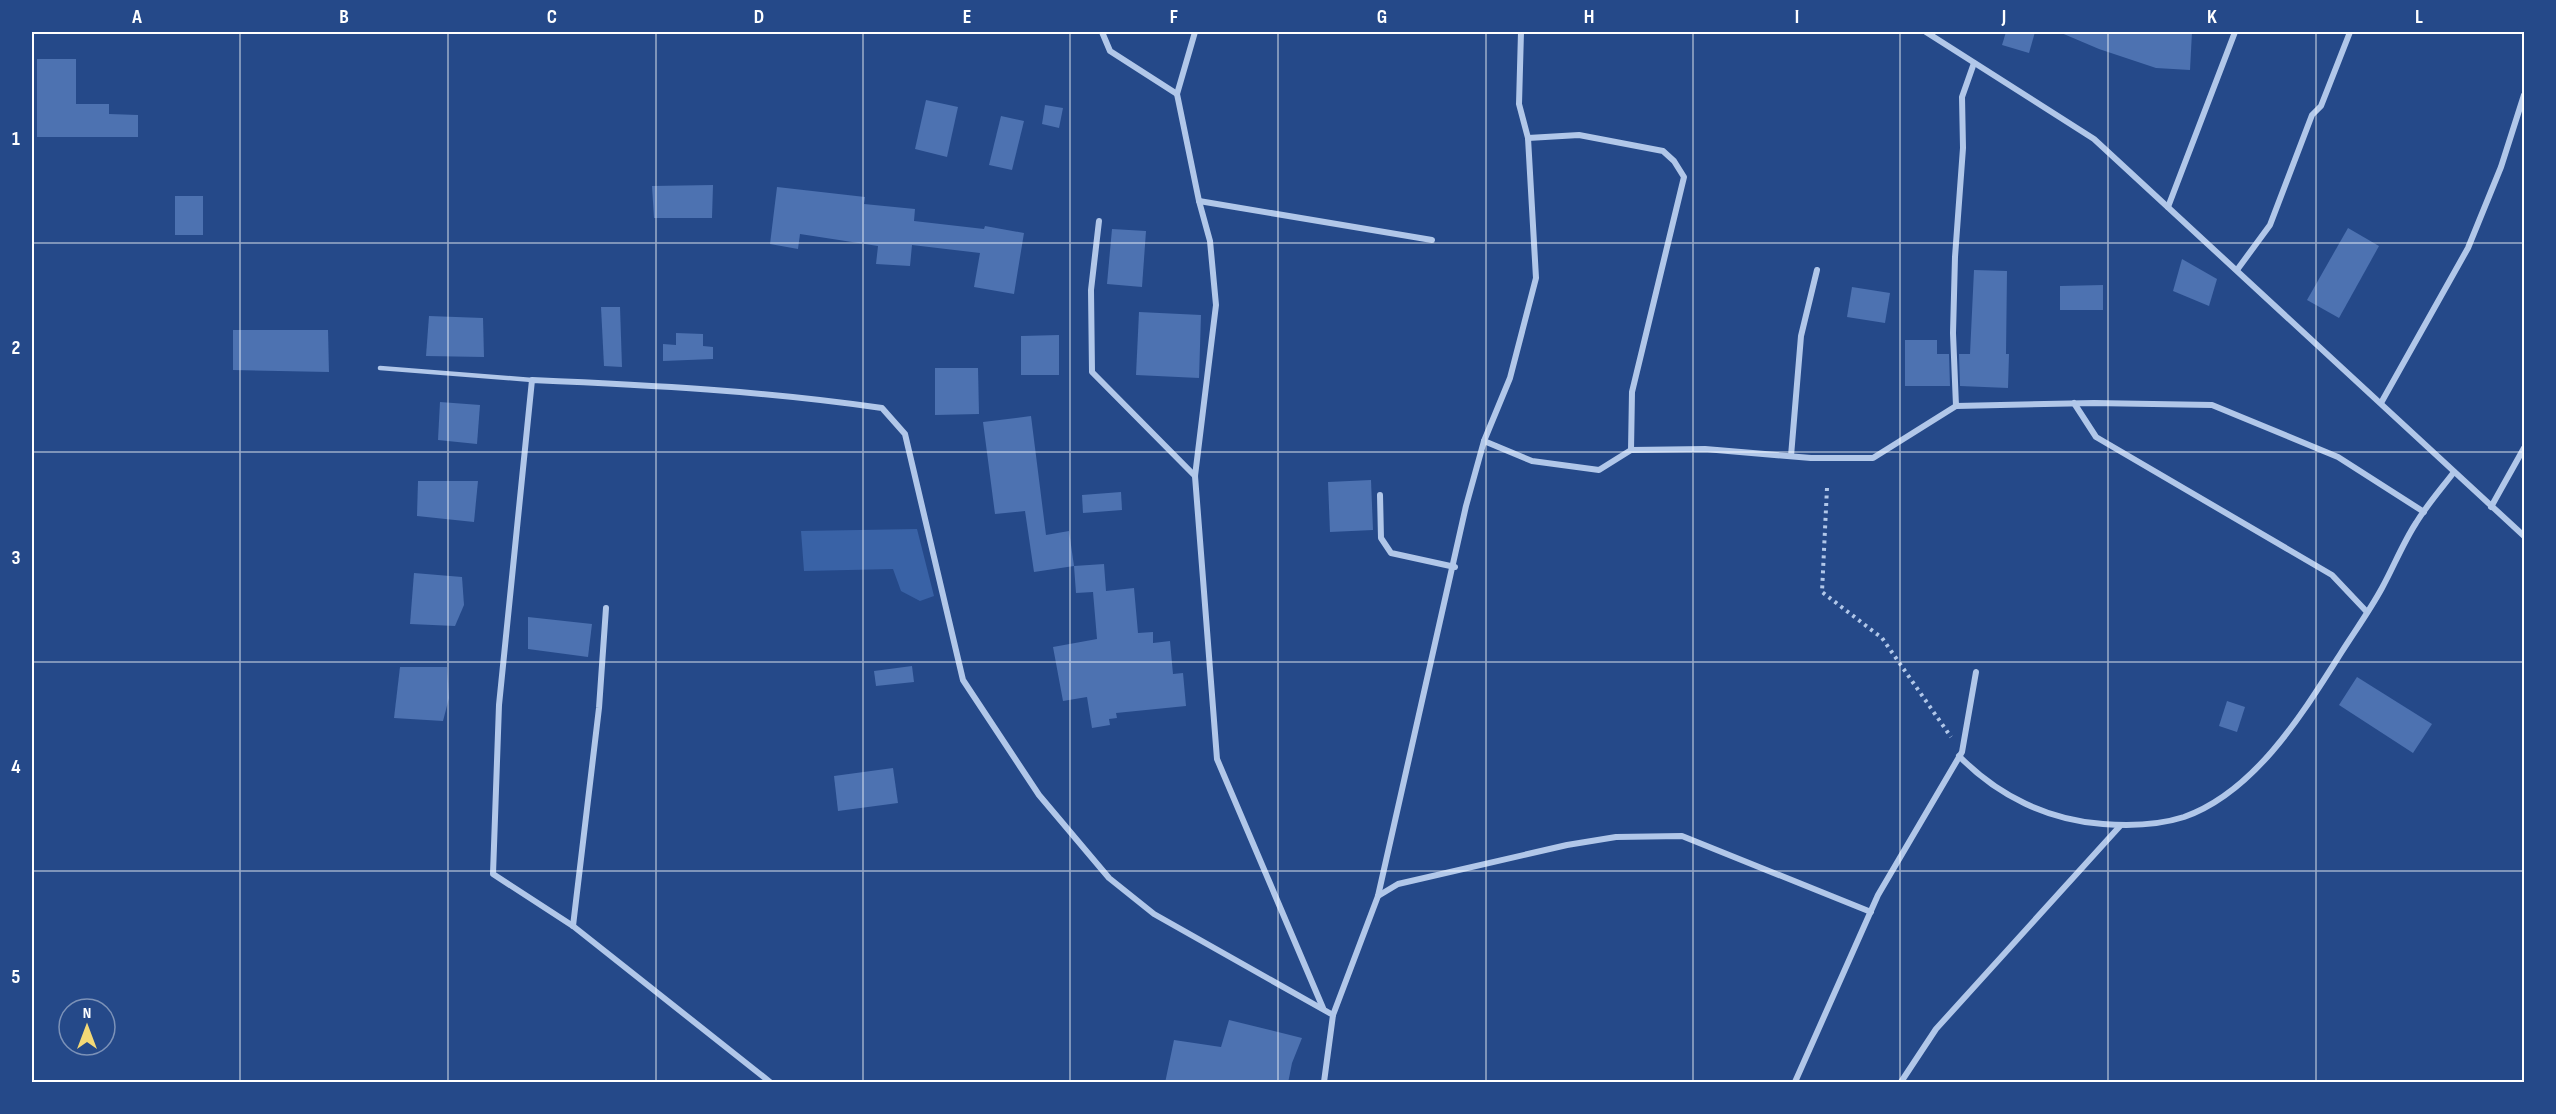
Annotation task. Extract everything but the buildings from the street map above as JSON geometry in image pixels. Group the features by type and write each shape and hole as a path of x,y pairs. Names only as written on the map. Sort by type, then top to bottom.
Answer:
{"street":[{"path":"1102,32 1110,51 1177,94"},
{"path":"1195,32 1177,94 1199,201 1210,241 1216,304 1195,476 1217,759 1323,1009"},
{"path":"1324,1083 1333,1015 1378,896 1455,567 1466,506 1484,441 1510,378 1536,278 1528,138 1519,104 1521,32"},
{"path":"1926,32 2094,139 2524,536"},
{"path":"2168,207 2235,32"},
{"path":"2237,270 2270,225 2312,115 2321,106 2349,32"},
{"path":"1956,406 1953,333 1955,257 1963,148 1962,97 1974,63"},
{"path":"2381,403 2468,248 2501,166 2524,95"},
{"path":"1528,138 1579,135 1663,151 1674,161 1684,177 1632,392 1631,450"},
{"path":"1199,201 1432,240"},
{"path":"1099,221 1091,290 1092,372 1195,476"},
{"path":"1791,456 1801,336 1816,270"},
{"path":"770,1083 573,926 493,874 499,705 532,380 669,386 819,399 882,408 905,434 963,680 1039,795 1108,878 1154,914 1333,1015"},
{"path":"1484,441 1532,461 1599,470 1631,450 1705,449 1791,456 1873,458 1956,406 2074,403 2212,405 2338,457 2424,512"},
{"path":"2074,403 2096,437 2332,575 2367,612"},
{"path":"2491,507 2524,448"},
{"path":"1961,754 1979,776 1998,790 2036,809 2082,823 2120,826 2151,824 2184,817 2216,801 2270,753 2295,723 2367,612 2424,512 2454,472"},
{"path":"1380,495 1382,538 1391,553 1455,567"},
{"path":"573,926 599,708 606,608"},
{"path":"1796,1083 1871,912 1961,754 1976,672"},
{"path":"1901,1083 1936,1029 2120,826"},
{"path":"1378,896 1398,884 1567,845 1616,837 1682,836 1871,912"}],"lane":[{"path":"380,368 532,380"}],"path":[{"path":"1827,488 1822,592 1882,638 1961,754"}],"shaded area":[{"path":"917,529 934,596 920,601 901,591 893,569 804,571 801,531"}]}
